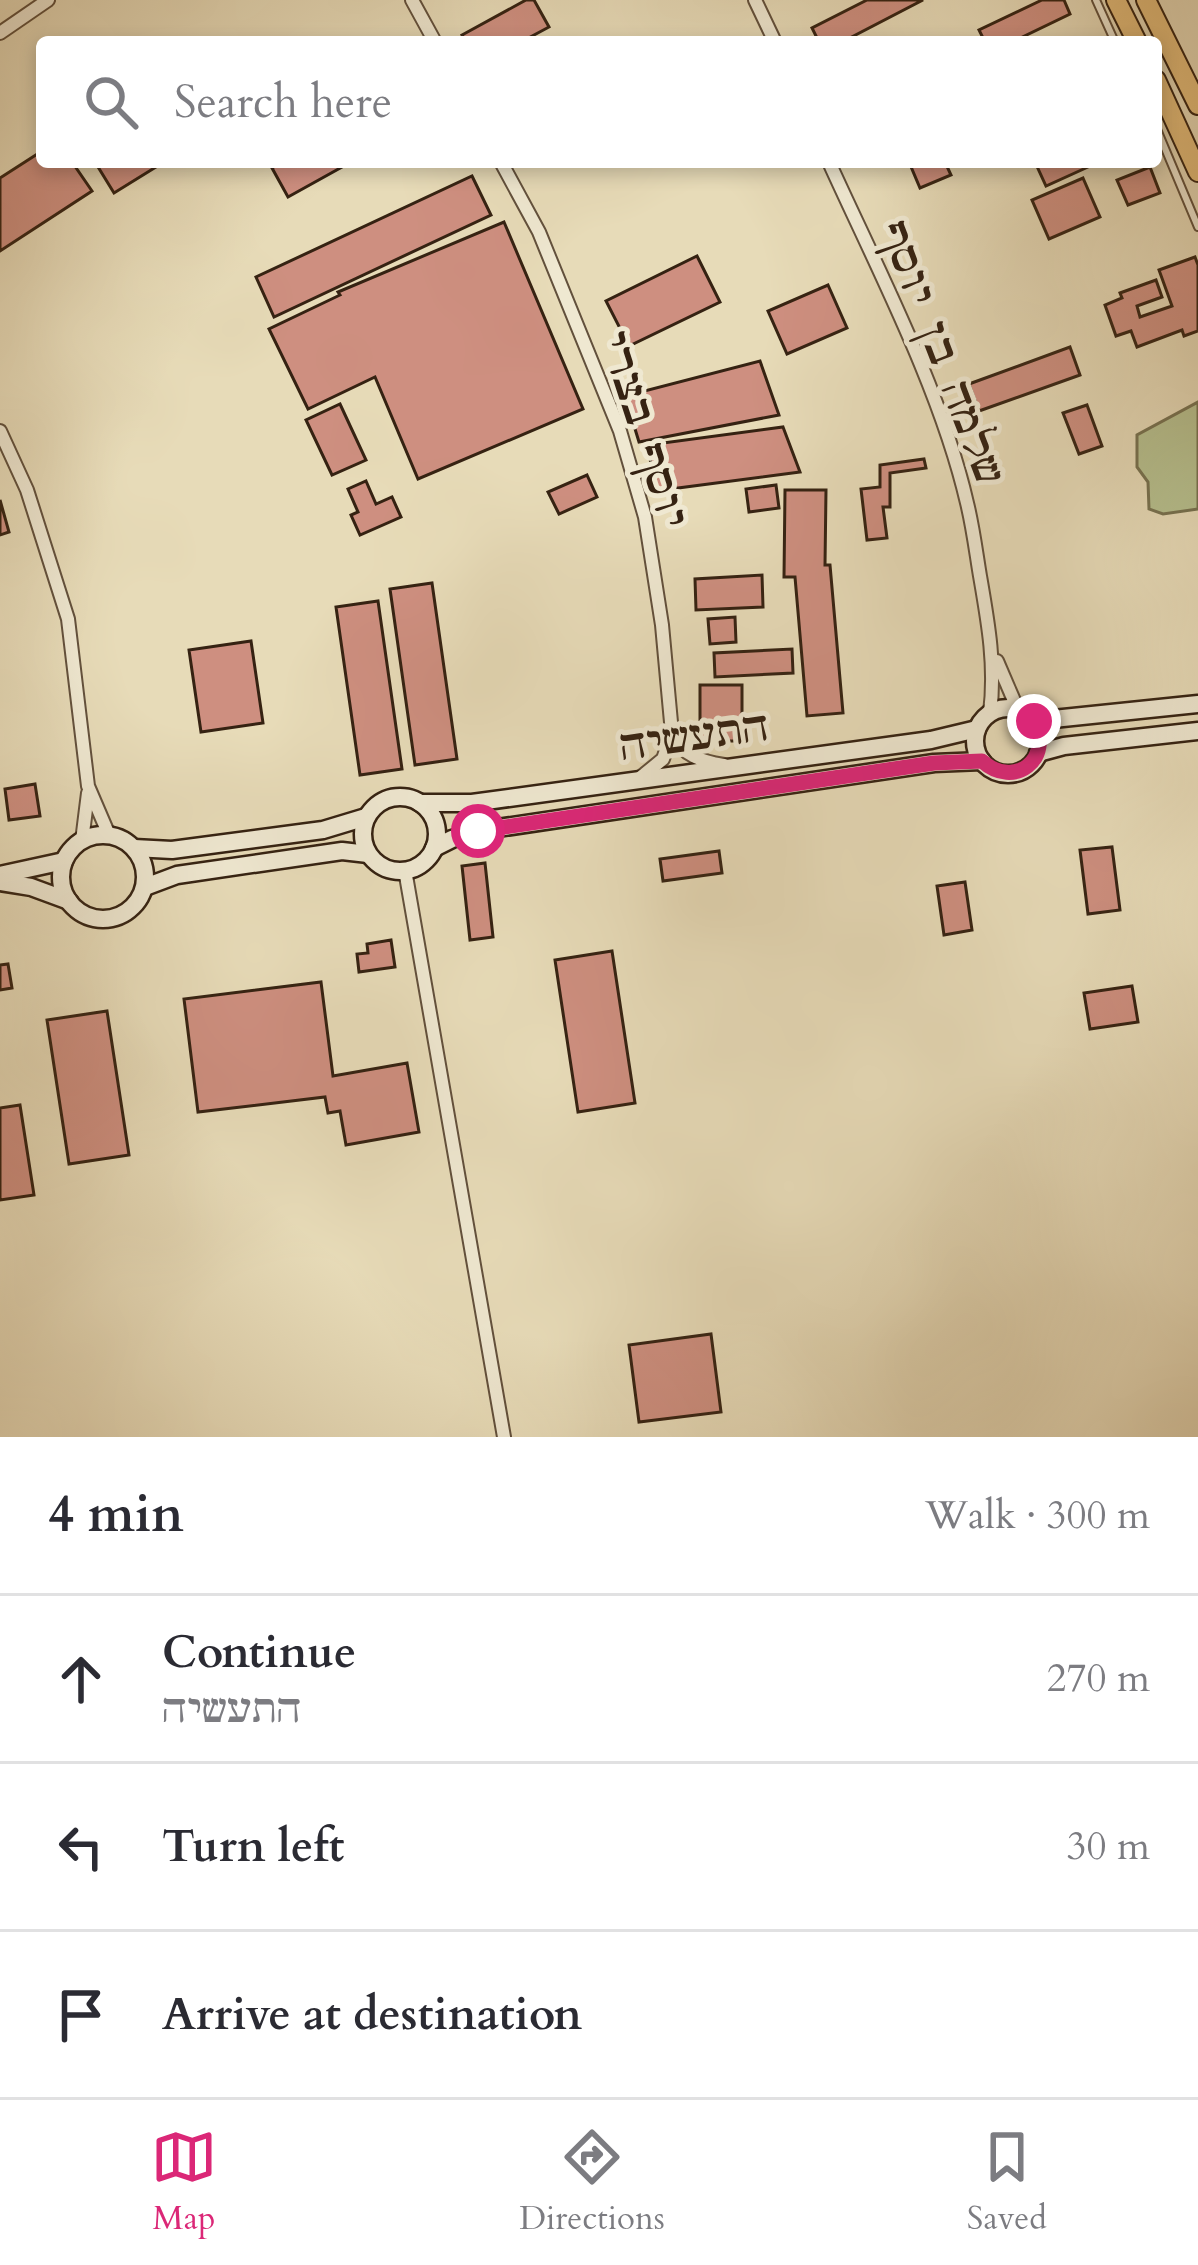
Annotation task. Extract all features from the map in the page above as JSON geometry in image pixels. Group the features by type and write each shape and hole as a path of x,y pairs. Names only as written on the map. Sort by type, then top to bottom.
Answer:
{"main road":[{"path":"1116,0 1134,36"},
{"path":"1146,0 1198,105"},
{"path":"1162,93 1198,172"}],"street":[{"path":"0,33 48,0"},
{"path":"412,0 432,36"},
{"path":"755,0 772,36"},
{"name":"יוסף בצרי","path":"504,168 539,232 620,431 645,517 672,733"},
{"name":"שלמה בן יוסף","path":"832,168 918,361 967,502 991,643 990,713"},
{"path":"0,431 27,490 68,619 88,786 82,841"},
{"name":"שלמה בן יוסף","path":"991,643 1026,715"},
{"path":"1198,704 1026,715 1009,708 990,713 975,740 990,769 1012,773 1023,770 1038,753 1064,746 1198,731"},
{"path":"1026,715 1039,731 1038,753"},
{"name":"התעשיה","path":"420,803 472,803 931,740 977,729"},
{"path":"672,733 677,745 695,758 734,766"},
{"path":"639,778 663,759 672,733"},
{"name":"התעשיה","path":"434,848 478,831 934,763 982,761"},
{"path":"88,786 109,836"},
{"path":"145,887 178,875 343,851 368,854 384,868 405,870 427,859 437,836 435,823 420,803 409,798 384,800 366,817 362,830 368,854"},
{"path":"134,848 172,850 323,830 366,817"},
{"path":"109,836 134,848 146,873 140,900 118,917 104,920 78,911 68,901 61,875 64,861 82,841 109,836"},
{"path":"0,879 64,861"},
{"path":"405,870 504,1437"},
{"path":"0,879 68,901"}],"lane":[{"path":"1096,0 1112,36"},
{"path":"1162,141 1198,227"}],"green space":[{"path":"1198,402 1198,509 1163,514 1149,509 1148,482 1137,467 1137,435"}],"building":[{"path":"526,0 534,0 549,27 532,36 462,35"},
{"path":"867,0 923,0 854,36 816,36 812,28"},
{"path":"1042,0 1064,0 1070,14 1024,36 982,36 979,30"},
{"path":"36,155 36,168 76,168 92,191 0,251 0,178"},
{"path":"99,168 154,168 114,193"},
{"path":"272,168 340,168 288,197"},
{"path":"912,168 948,168 951,175 920,188"},
{"path":"1038,168 1086,168 1046,186"},
{"path":"1150,168 1160,193 1128,205 1117,180"},
{"path":"472,176 491,215 274,317 256,277"},
{"path":"1083,178 1100,217 1049,239 1032,200"},
{"path":"504,222 583,409 418,479 375,377 308,409 269,329 340,295 338,292"},
{"path":"697,256 720,302 629,346 606,301"},
{"path":"1195,257 1198,331 1184,336 1182,330 1137,347 1131,331 1116,336 1105,305 1122,298 1120,293 1156,280 1162,297 1137,306 1140,317 1172,306 1159,270"},
{"path":"828,285 847,328 787,354 768,311"},
{"path":"1070,347 1080,375 979,411 969,384"},
{"path":"760,361 779,415 639,442 625,396"},
{"path":"340,404 366,460 332,475 306,420"},
{"path":"1087,405 1102,446 1079,454 1063,413"},
{"path":"783,427 800,472 655,491 648,445"},
{"path":"924,459 926,468 890,473 890,507 883,507 887,538 867,540 861,489 880,487 880,465"},
{"path":"587,475 597,497 559,514 548,492"},
{"path":"366,481 376,504 392,497 401,517 360,535 351,515 358,512 348,489"},
{"path":"776,485 779,508 749,512 746,489"},
{"path":"785,490 826,490 825,565 830,565 843,713 807,716 795,577 784,577"},
{"path":"0,500 9,532 0,535"},
{"path":"762,575 763,607 696,610 695,579"},
{"path":"432,583 457,759 415,765 390,589"},
{"path":"378,601 402,769 360,775 336,607"},
{"path":"735,617 736,642 710,644 708,619"},
{"path":"251,641 263,723 201,732 189,650"},
{"path":"792,649 793,673 715,677 714,653"},
{"path":"700,685 742,685 742,741 700,741"},
{"path":"35,784 40,816 9,820 5,789"},
{"path":"1112,847 1120,910 1088,914 1080,850"},
{"path":"719,851 722,873 663,881 660,859"},
{"path":"485,863 493,937 470,940 462,866"},
{"path":"965,882 972,930 944,935 937,886"},
{"path":"391,940 395,967 359,972 357,954 368,953 367,944"},
{"path":"612,951 635,1103 578,1112 555,960"},
{"path":"8,964 12,988 0,990 0,965"},
{"path":"321,982 333,1076 407,1063 419,1132 346,1145 340,1111 328,1113 325,1097 198,1112 184,999"},
{"path":"1132,986 1138,1022 1090,1029 1084,993"},
{"path":"107,1011 129,1155 69,1164 47,1020"},
{"path":"20,1105 34,1195 0,1200 0,1108"},
{"path":"711,1334 721,1412 639,1422 629,1345"}],"route":[{"path":"478,831 934,763 982,761 990,769 1012,773 1023,770 1038,753 1039,731 1034,721"}]}
